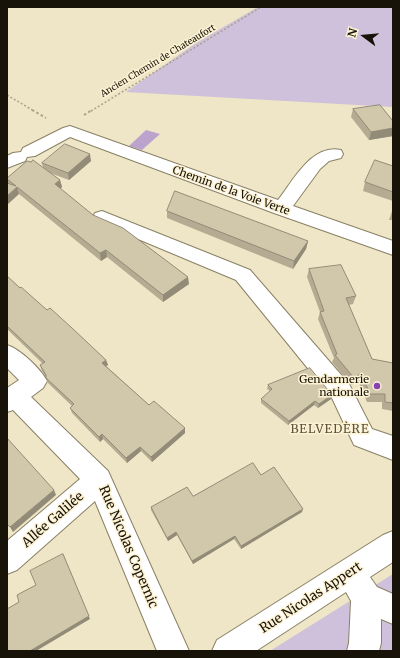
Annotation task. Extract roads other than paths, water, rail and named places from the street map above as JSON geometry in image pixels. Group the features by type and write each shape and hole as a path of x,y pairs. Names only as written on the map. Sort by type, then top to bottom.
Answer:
{"street":[{"name":"Chemin de la Voie Verte","path":"18,157 70,131 93,141 393,248"},
{"path":"281,209 314,165 323,157 335,154"},
{"path":"102,217 243,275 342,391 363,437 393,448"},
{"name":"Rue Nicolas Copernic","path":"7,354 35,381 11,399 99,480 173,651"},
{"name":"Allée Galilée","path":"7,560 99,480"},
{"name":"Rue Nicolas Appert","path":"228,651 358,586 393,545"},
{"path":"358,586 393,609"},
{"path":"358,586 365,643 363,651"}],"place":[{"name":"Gendarmerie nationale","path":"377,386"}],"district":[{"name":"BELVEDÈRE","path":"330,430"}]}
